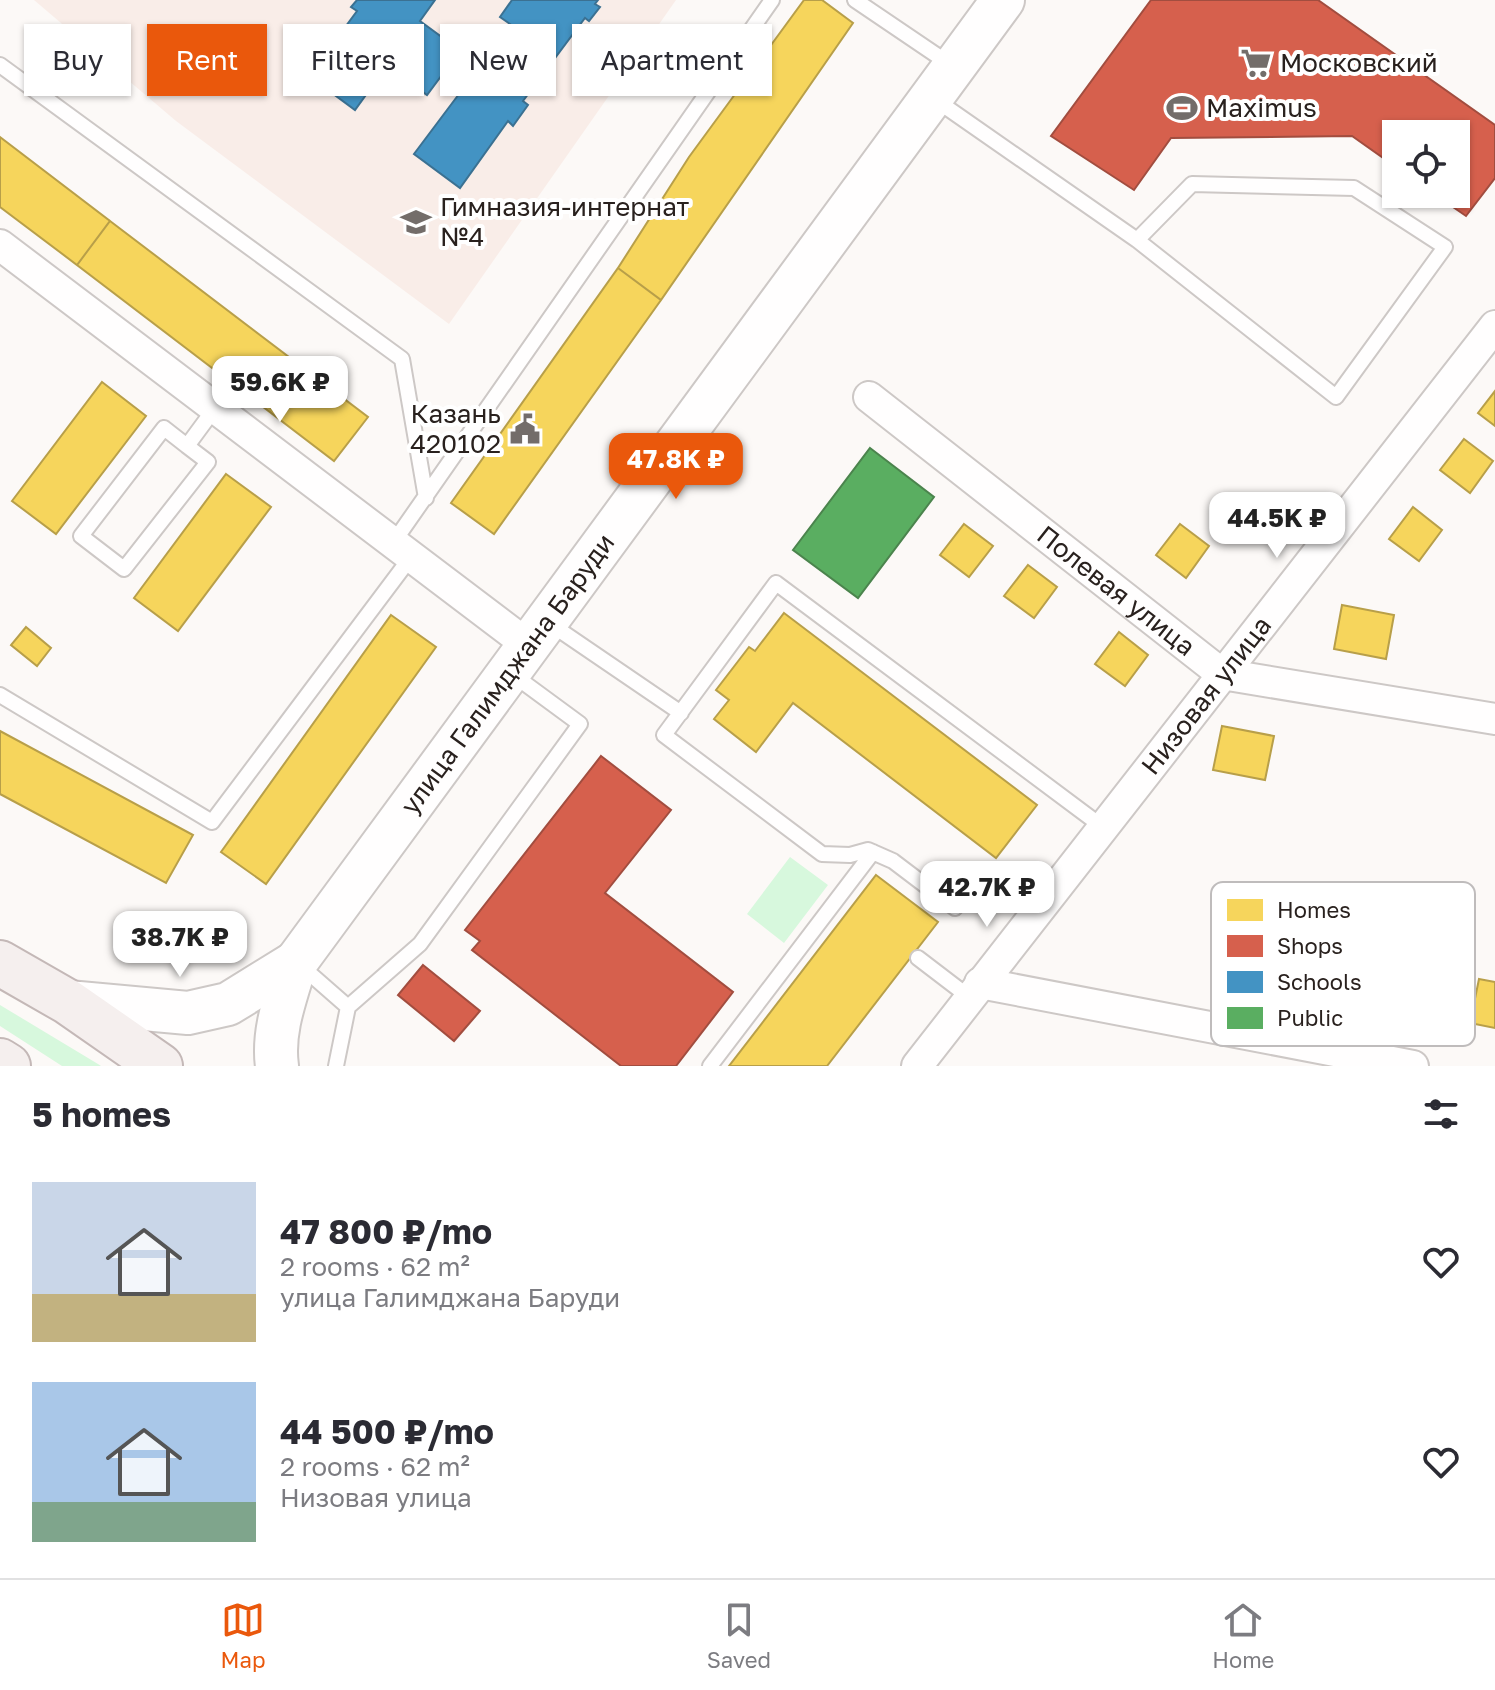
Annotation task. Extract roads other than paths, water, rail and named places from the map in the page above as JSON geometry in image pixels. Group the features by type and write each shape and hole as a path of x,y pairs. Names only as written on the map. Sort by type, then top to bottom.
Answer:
{"main road":[{"path":"0,963 68,1002 160,1066"},
{"path":"0,1061 8,1066"}],"street":[{"name":"улица Галимджана Баруди","path":"277,1066 275,1053 281,1013 296,962 1003,0"},
{"path":"0,245 527,646"},
{"name":"Низовая улица","path":"917,1066 1495,326"},
{"name":"Полевая улица","path":"869,397 1222,674 1495,719"},
{"name":"улица Галимджана Баруди","path":"68,1002 188,1013 228,1004 296,962"},
{"path":"974,990 1211,1031"},
{"path":"1297,1046 1413,1066"}],"lane":[{"path":"0,695 212,822 402,550 426,498 772,0"},
{"path":"855,0 942,82 996,140 1137,240 1336,397 1445,247 1354,188 1325,187 1192,184 1137,240"},
{"path":"0,65 402,359 426,498"},
{"path":"187,446 215,408"},
{"path":"164,428 187,446 208,462 124,569 81,536 164,428"},
{"path":"955,908 893,861 873,852 822,854 664,735 776,583 1104,828"},
{"path":"527,646 681,713"},
{"path":"336,1066 348,1007 420,944 580,724 527,646"},
{"path":"710,1066 873,852"},
{"path":"918,958 974,990"},
{"path":"296,962 348,1007"}],"place":[{"name":"Московский","path":"1256,63"},
{"name":"Maximus","path":"1182,108"},
{"name":"Гимназия-интернат №4","path":"416,222"},
{"name":"Казань 420102","path":"525,429"}]}
